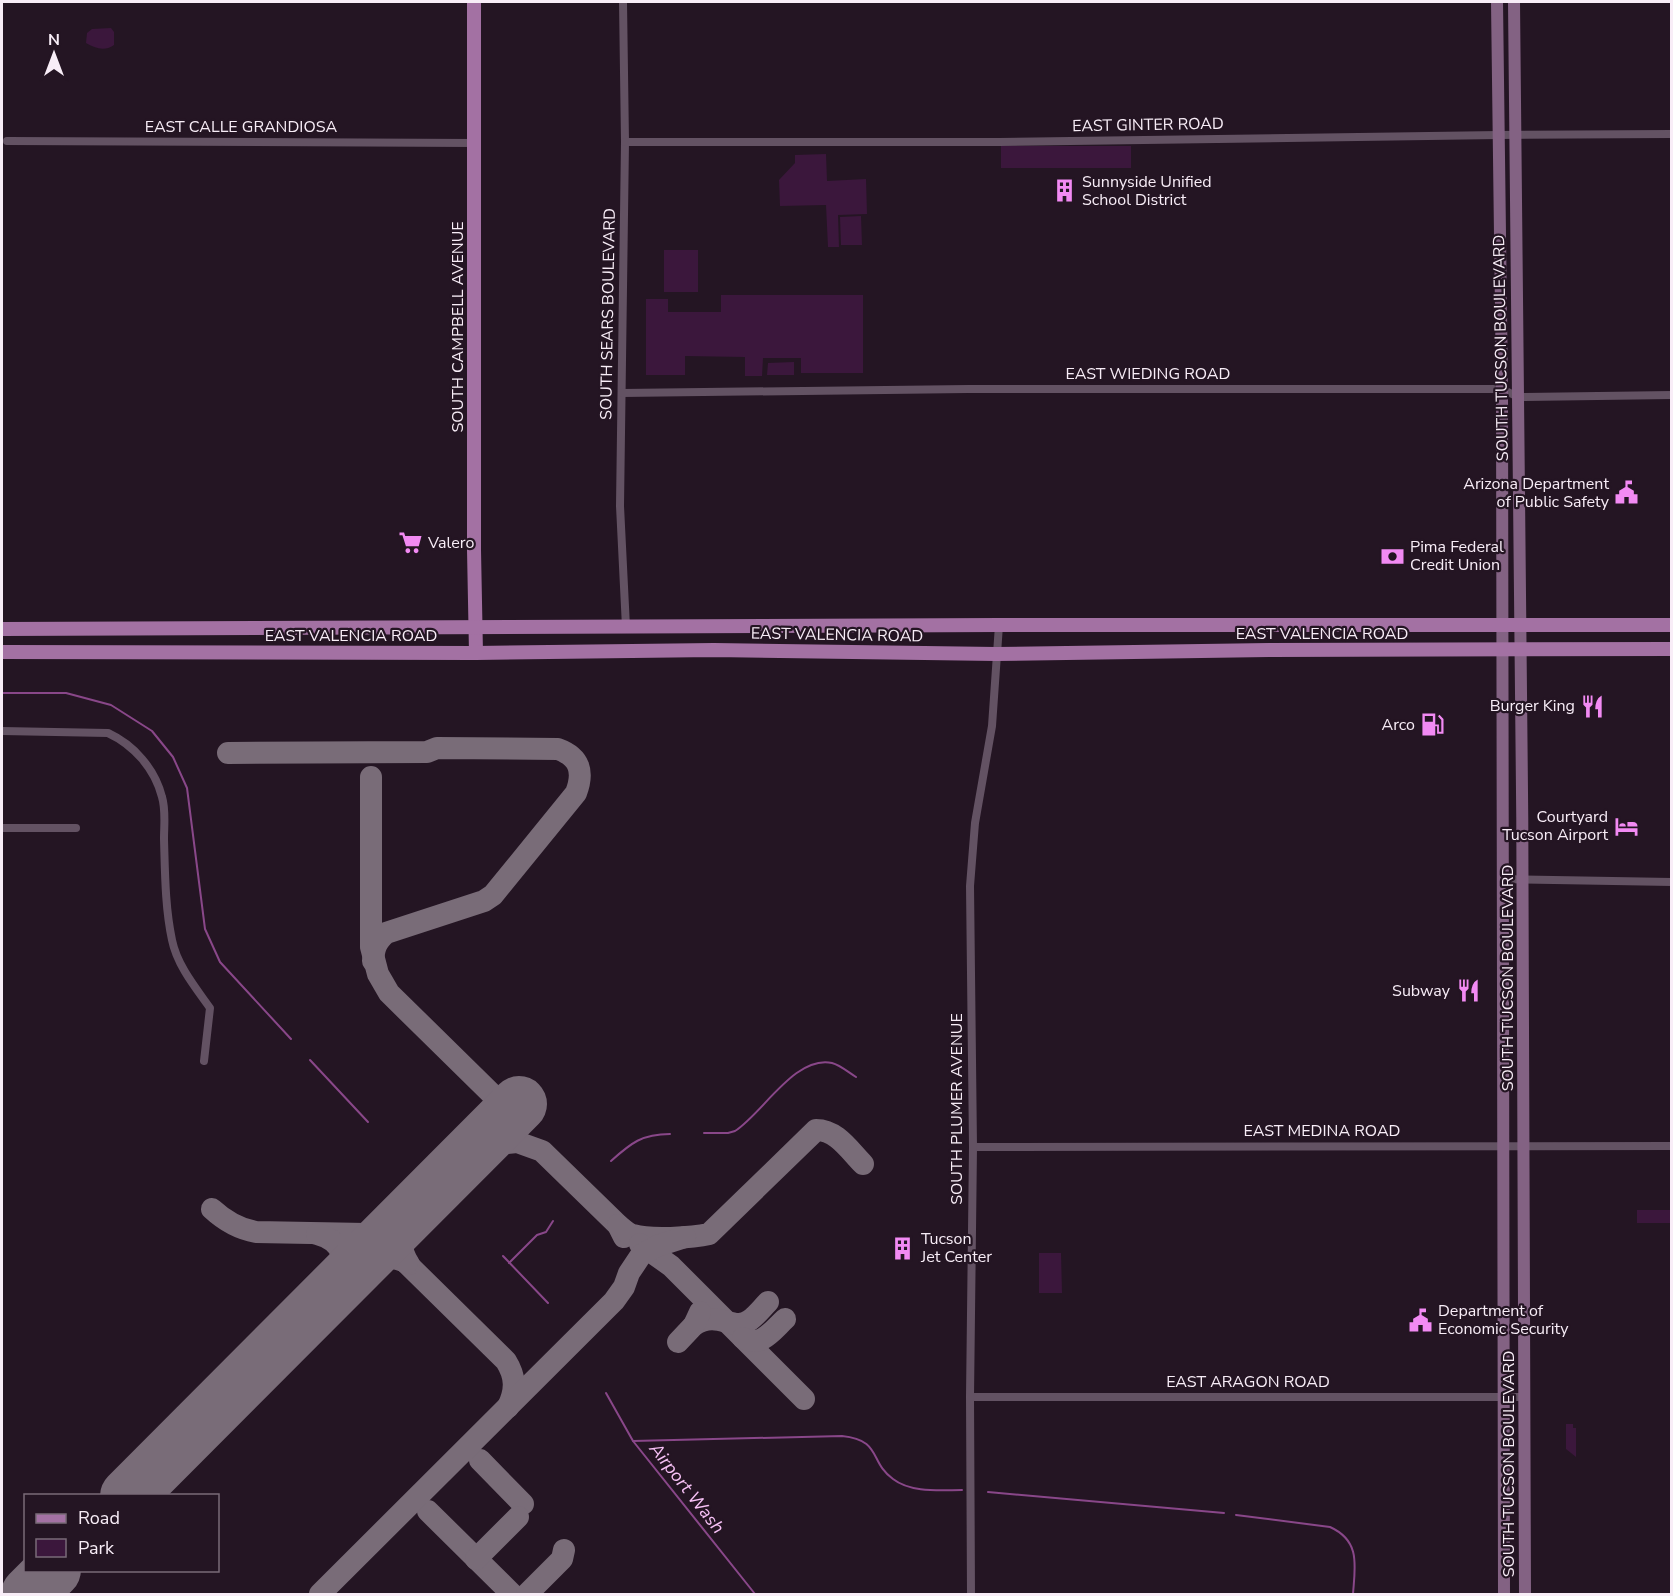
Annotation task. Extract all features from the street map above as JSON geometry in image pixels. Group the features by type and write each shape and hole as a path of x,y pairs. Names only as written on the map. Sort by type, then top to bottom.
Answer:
{"main road":[{"name":"SOUTH CAMPBELL AVENUE","path":"474,2 476,653"},
{"name":"SOUTH TUCSON BOULEVARD","path":"1497,2 1502,389 1503,1594"},
{"name":"SOUTH TUCSON BOULEVARD","path":"1514,2 1524,880 1525,1594"},
{"name":"EAST VALENCIA ROAD","path":"2,629 1269,624 1671,625"},
{"path":"1269,624 1269,650"},
{"path":"224,629 224,653"},
{"name":"EAST VALENCIA ROAD","path":"2,652 476,653 714,650 996,654 1269,650 1671,649"}],"street":[{"name":"SOUTH SEARS BOULEVARD","path":"623,2 624,142 620,506 626,627"},
{"name":"EAST GINTER ROAD","path":"624,142 999,142 1671,134"},
{"name":"EAST CALLE GRANDIOSA","path":"7,141 474,143"},
{"name":"EAST WIEDING ROAD","path":"622,393 968,389 1502,389 1518,397 1671,395"},
{"name":"SOUTH PLUMER AVENUE","path":"971,1594 970,1397 973,1147 970,886 975,823 992,726 999,625"},
{"path":"2,731 108,733 134,750 149,766 157,780 163,800 166,882 172,943 185,973 210,1008 204,1061"},
{"path":"2,828 76,828"},
{"path":"1502,879 1671,882"},
{"name":"EAST MEDINA ROAD","path":"973,1147 1671,1146"},
{"name":"EAST ARAGON ROAD","path":"970,1397 1525,1397"}],"green space":[{"path":"111,28 114,32 114,45 103,49 86,43 87,33 92,29"},
{"path":"1001,146 1131,146 1131,168 1001,168"},
{"path":"826,154 827,181 866,179 867,214 838,215 839,247 828,247 826,205 780,206 779,180 795,163 795,155"},
{"path":"861,216 862,245 841,245 840,217"},
{"path":"664,250 698,250 698,292 664,292"},
{"path":"721,295 863,295 863,373 801,373 801,358 763,358 762,376 745,376 745,357 685,356 685,375 646,375 646,299 668,299 668,312 721,312"},
{"path":"794,362 794,375 767,375 768,363"},
{"path":"1637,1210 1671,1210 1671,1223 1637,1223"},
{"path":"1039,1253 1061,1253 1062,1293 1039,1293"},
{"path":"1566,1424 1573,1424 1573,1428 1576,1428 1576,1457 1566,1449"}],"waterway":[{"path":"2,693 66,693 111,705 152,731 173,757 187,788 205,929 220,962 291,1039"},
{"path":"310,1060 368,1122"},
{"path":"704,1133 735,1131 746,1123 792,1076 818,1063 832,1063 856,1077"},
{"path":"611,1161 637,1141 660,1134 670,1134"},
{"path":"509,1263 537,1235 546,1232 553,1221"},
{"path":"503,1256 548,1303"},
{"name":"Airport Wash","path":"606,1393 633,1441 755,1594"},
{"path":"633,1441 842,1436 863,1442 874,1453 886,1472 893,1479 908,1487 926,1490 962,1490"},
{"path":"988,1492 1224,1513"},
{"path":"1236,1515 1330,1527 1340,1533 1347,1539 1354,1555 1353,1594"}],"taxiway":[{"path":"228,753 427,752 437,748 558,749 575,761 580,772 576,793 493,895 484,901 386,933 376,946 373,961"},
{"path":"371,777 371,947 378,974 389,993 511,1113"},
{"path":"618,1225 631,1234 649,1238 709,1234 816,1130 836,1137 863,1164"},
{"path":"478,1146 517,1142 542,1151 618,1225 624,1237"},
{"path":"212,1209 233,1224 256,1232 366,1234 383,1240 506,1361 514,1384 508,1407"},
{"path":"406,1217 402,1241 403,1253 409,1264"},
{"path":"317,1234 334,1242 342,1254 343,1270 337,1287"},
{"path":"320,1594 614,1301 641,1255 657,1246 685,1237"},
{"path":"640,1244 671,1266 804,1399"},
{"path":"358,1265 389,1257 407,1263"},
{"path":"694,1325 711,1319 744,1323 753,1318 768,1302"},
{"path":"678,1342 694,1325 700,1312"},
{"path":"743,1338 749,1341 761,1340 785,1319"},
{"path":"480,1460 523,1504"},
{"path":"428,1511 512,1594"},
{"path":"476,1559 518,1517"},
{"path":"527,1594 562,1559 564,1550"}],"runway":[{"path":"130,1494 519,1104"},
{"path":"29,1594 51,1572"}],"place":[{"name":"Sunnyside Unified School District","path":"1064,191"},
{"name":"Arizona Department of Public Safety","path":"1627,493"},
{"name":"Valero","path":"410,543"},
{"name":"Pima Federal Credit Union","path":"1392,556"},
{"name":"Burger King","path":"1593,706"},
{"name":"Arco","path":"1433,725"},
{"name":"Courtyard Tucson Airport","path":"1626,826"},
{"name":"Subway","path":"1468,991"},
{"name":"Tucson Jet Center","path":"903,1248"},
{"name":"Department of Economic Security","path":"1420,1320"}]}
